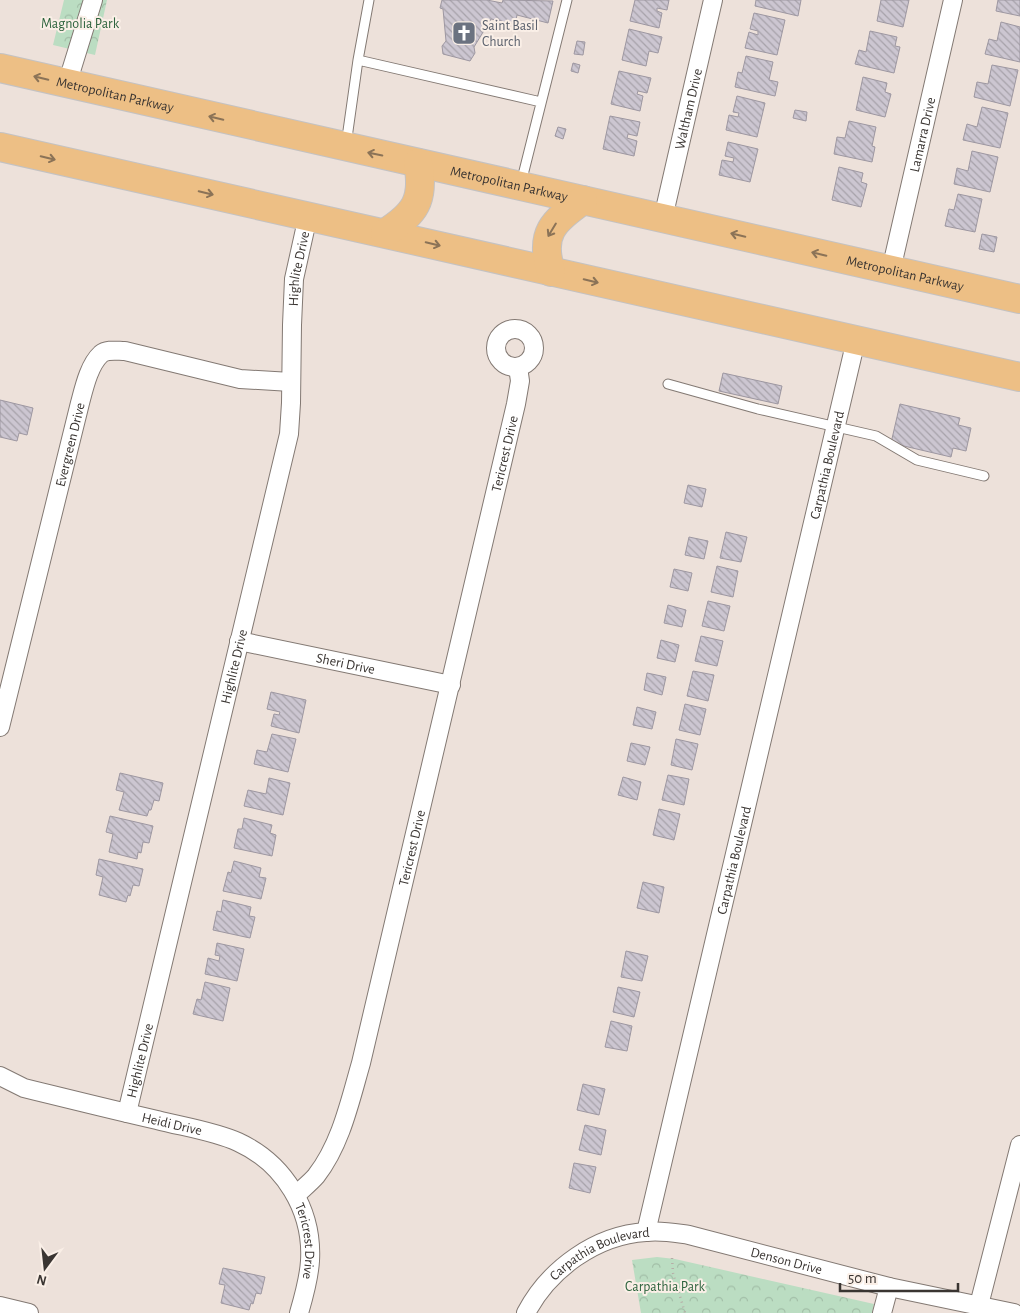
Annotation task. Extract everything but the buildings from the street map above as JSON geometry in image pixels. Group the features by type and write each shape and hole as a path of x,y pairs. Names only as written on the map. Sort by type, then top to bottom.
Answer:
{"main road":[{"name":"Metropolitan Parkway","path":"0,68 1020,300"},
{"path":"0,147 1020,377"},
{"path":"385,233 410,214 417,204 421,179 418,163"},
{"path":"551,272 546,255 546,243 549,232 566,212 583,200"}],"street":[{"path":"68,84 93,0"},
{"name":"Waltham Drive","path":"663,218 713,0"},
{"name":"Lamarra Drive","path":"891,270 953,0"},
{"name":"Highlite Drive","path":"126,1113 288,434 292,403 294,279 308,216"},
{"name":"Carpathia Boulevard","path":"526,1313 540,1290 553,1275 574,1259 608,1240 646,1232 856,340"},
{"name":"Evergreen Drive","path":"0,727 80,402 89,374 102,354 112,350 125,351 240,379 291,382"},
{"name":"Tericrest Drive","path":"299,1313 308,1277 310,1247 305,1219 296,1195 314,1177 334,1145 343,1123 361,1063 516,404 520,381 518,367"},
{"name":"Sheri Drive","path":"239,641 451,685"},
{"name":"Heidi Drive","path":"0,1076 24,1088 223,1136 239,1142 270,1163 285,1178 296,1195"},
{"path":"979,1306 1020,1144"},
{"name":"Denson Drive","path":"646,1232 689,1235 889,1287 1014,1313"},
{"path":"882,1313 889,1287"},
{"path":"0,1306 29,1313"}],"lane":[{"path":"346,147 358,60 369,0"},
{"path":"521,186 567,0"},
{"path":"358,60 541,102"},
{"path":"668,384 758,410 876,436 917,460 984,476"}],"path":[{"path":"672,1258 673,1273 686,1313"}],"green space":[{"name":"Magnolia Park","path":"64,0 107,0 95,55 53,45"},
{"name":"Carpathia Park","path":"657,1257 675,1259 874,1304 872,1313 641,1313 632,1260"}],"place":[{"name":"Saint Basil Church","path":"464,33"}]}
